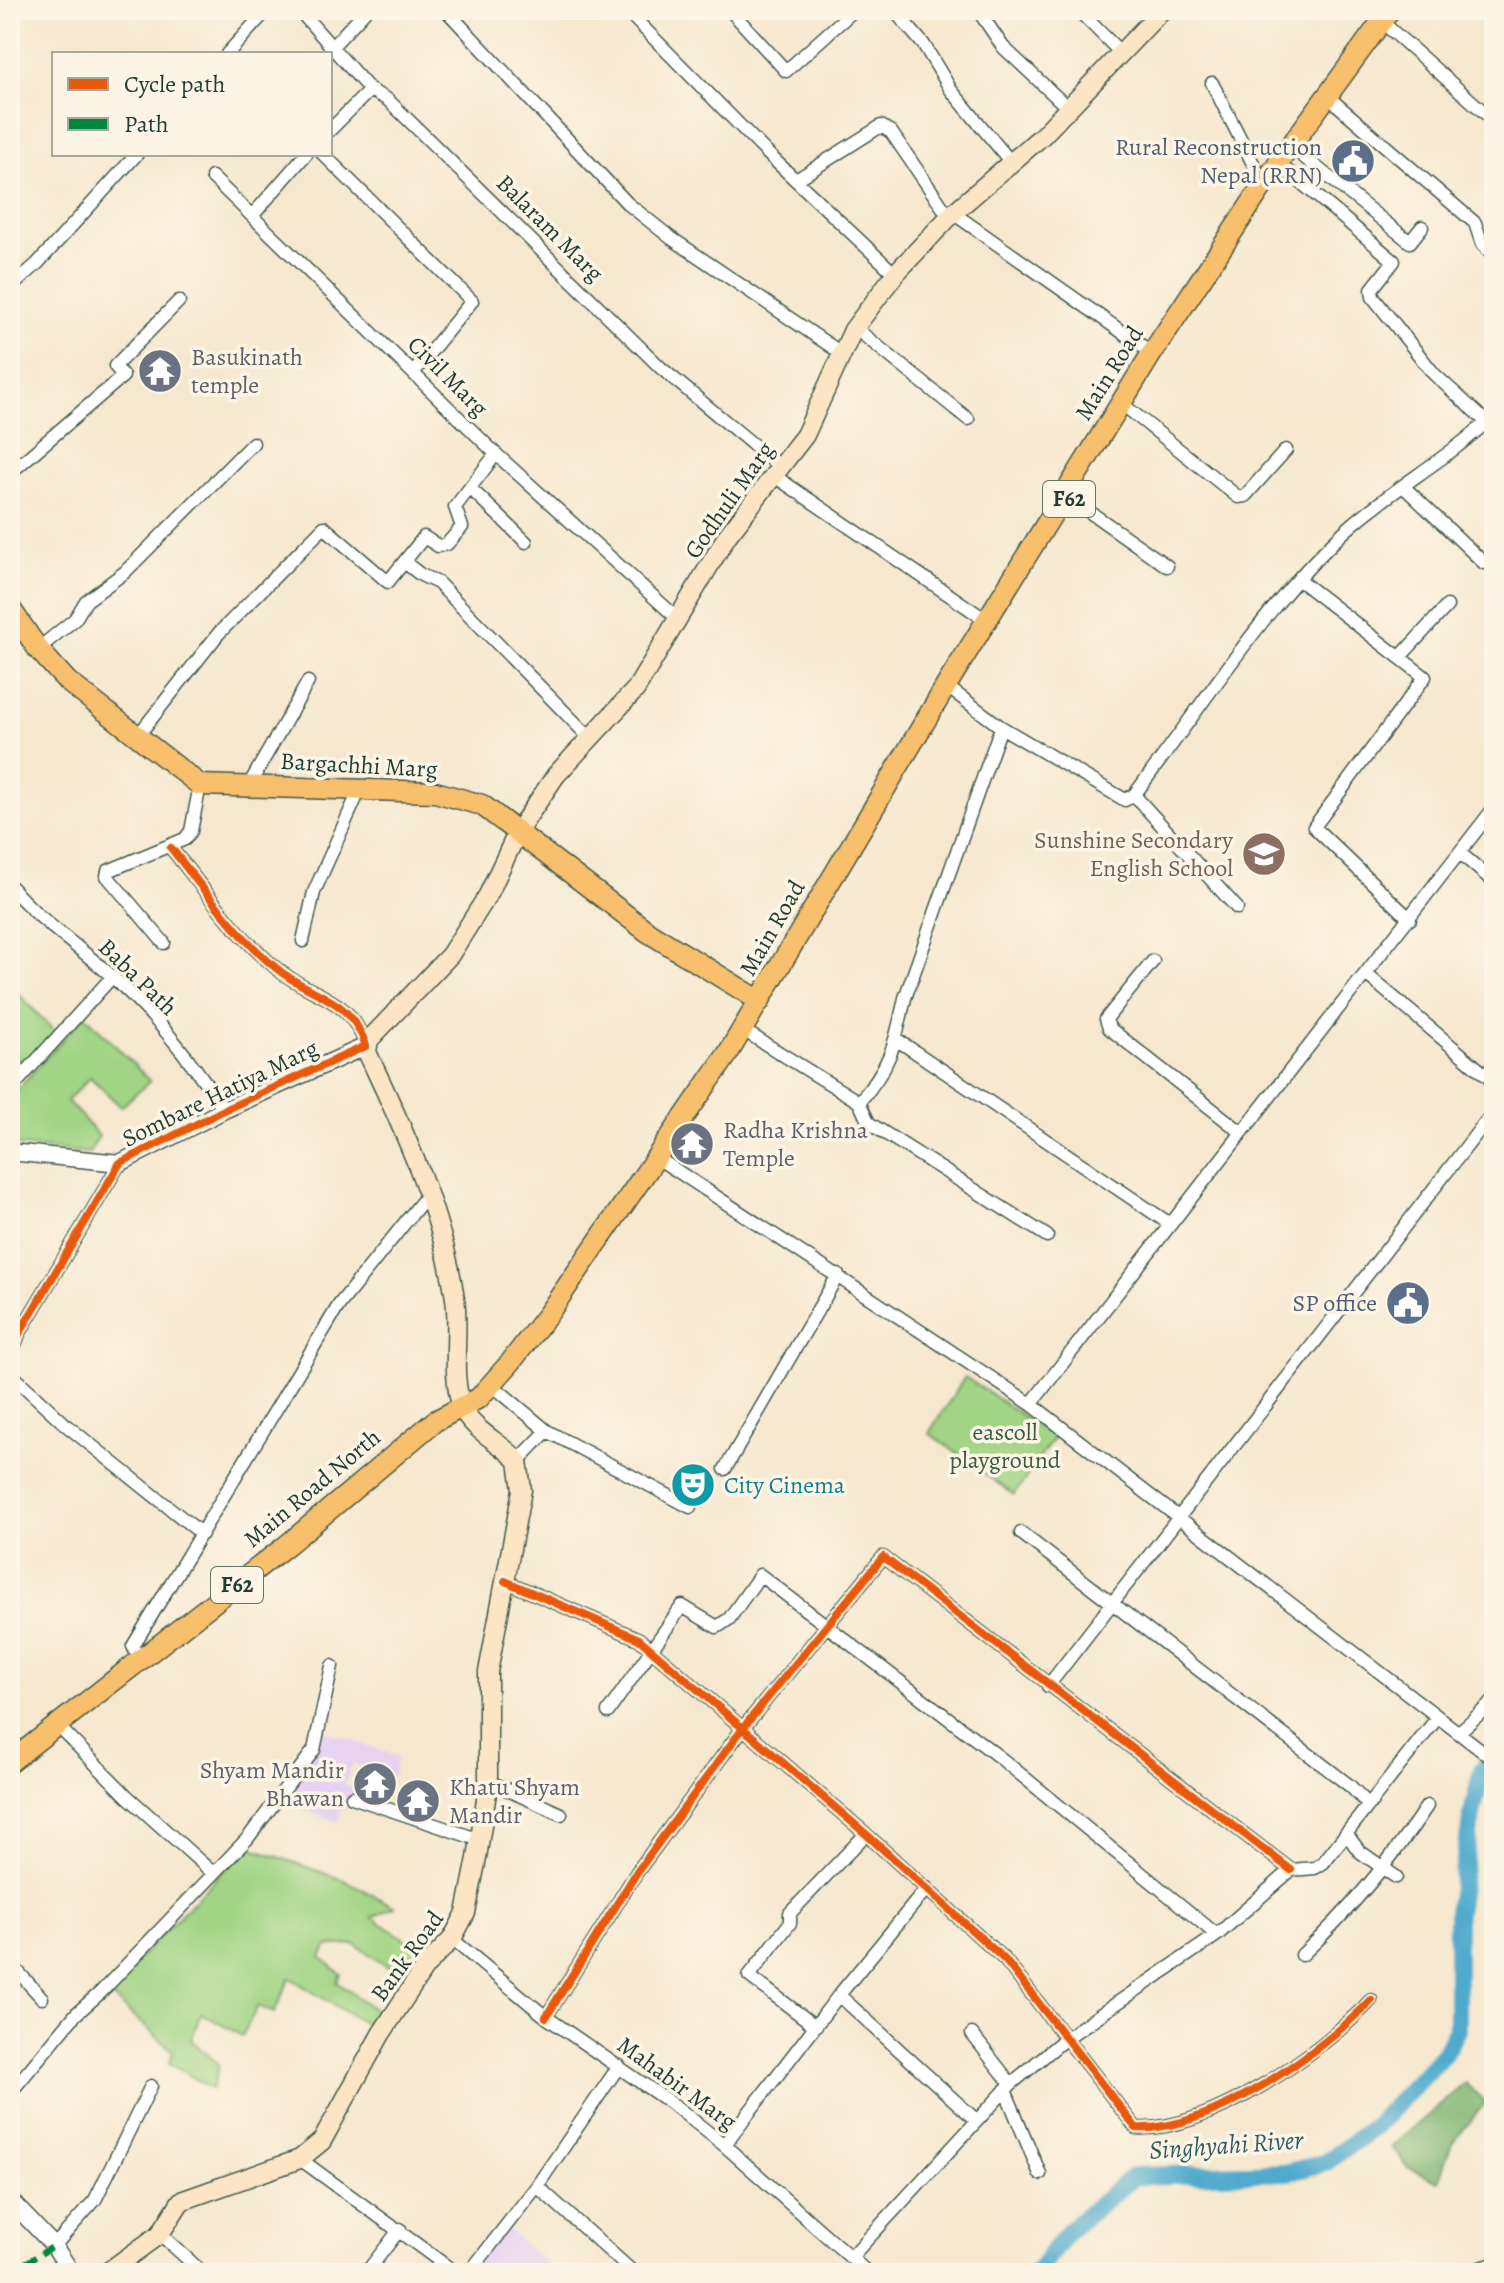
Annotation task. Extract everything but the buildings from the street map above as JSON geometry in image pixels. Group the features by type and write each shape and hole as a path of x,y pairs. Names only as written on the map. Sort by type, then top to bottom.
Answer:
{"main road":[{"name":"Godhuli Marg","path":"366,1046 466,934 518,831 556,775 636,689 727,536 805,435 841,353 855,328 895,274 1123,55 1162,10"},
{"name":"Main Road","path":"760,1001 948,687 1124,405 1280,165 1389,17"},
{"name":"Main Road","path":"1124,405 1152,353 1280,165"},
{"name":"Main Road","path":"948,687 986,620 1067,496"},
{"path":"10,608 38,649 67,681 200,785"},
{"name":"Bargachhi Marg","path":"200,785 435,792 482,805 648,932 760,1001"},
{"name":"F62","path":"463,1407 479,1398 548,1314 760,1001"},
{"path":"366,1046 442,1233 455,1300 455,1355 463,1407 471,1421 518,1461"},
{"name":"Main Road North","path":"10,1762 287,1545 435,1421 463,1407"},
{"name":"Bank Road","path":"106,2273 160,2234 181,2201 300,2159 322,2141 381,2034 425,1967 452,1939 466,1913 488,1781 488,1672 522,1490 518,1461"}],"street":[{"path":"229,52 267,10"},
{"name":"Balaram Marg","path":"299,10 330,49 370,90 388,100 661,368 776,471 986,620"},
{"path":"330,49 366,10"},
{"path":"446,10 627,203 671,238 841,353"},
{"path":"626,10 895,274"},
{"path":"730,10 786,71 854,10"},
{"path":"894,10 924,45 951,90 1010,161"},
{"path":"978,10 1003,47 1068,108"},
{"path":"1078,10 1123,55"},
{"path":"1389,17 1494,121"},
{"path":"1212,83 1264,185"},
{"path":"332,128 370,90"},
{"path":"1329,97 1475,223 1482,244 1494,256"},
{"path":"796,180 881,126 891,132 952,216 1152,353"},
{"path":"1292,148 1410,242 1422,227"},
{"path":"10,288 135,156"},
{"path":"252,216 304,156"},
{"path":"325,156 472,301 414,372"},
{"path":"948,687 1001,727 1125,800 1134,795 1188,720 1299,580 1352,525 1491,422 1434,374 1373,297 1372,289 1394,261 1280,165"},
{"name":"Civil Marg","path":"212,177 496,454 678,619"},
{"path":"10,473 123,376 115,366 179,301"},
{"path":"855,328 968,419"},
{"path":"1124,405 1238,497 1245,496 1286,450"},
{"path":"38,649 75,619 86,601 125,572 253,443"},
{"path":"136,738 219,633 317,530 324,527 334,532 388,582 424,537 438,546 447,544 462,527 455,507 496,454"},
{"path":"1403,486 1484,563"},
{"path":"471,489 526,542"},
{"path":"1067,496 1167,566"},
{"path":"404,562 438,583 590,738"},
{"path":"1299,580 1425,677 1314,827 1410,919"},
{"path":"1400,657 1447,606"},
{"path":"249,785 308,682"},
{"path":"859,1102 883,1075 896,1039 905,998 1001,727"},
{"path":"164,943 107,876 111,868 171,848 191,831 200,785"},
{"path":"303,941 314,892 360,789"},
{"path":"1134,795 1237,908"},
{"path":"1031,1404 1494,808"},
{"path":"171,848 242,935 278,970 331,998 350,1015 366,1046"},
{"path":"1460,853 1494,882"},
{"name":"Baba Path","path":"10,886 43,920 112,977 165,1033 224,1110"},
{"path":"1153,961 1106,1019 1109,1028 1241,1132"},
{"path":"1367,975 1494,1082"},
{"path":"10,1090 112,977"},
{"path":"743,1030 859,1102 869,1123 1047,1236"},
{"path":"896,1039 1170,1224"},
{"name":"Sombare Hatiya Marg","path":"10,1357 15,1328 120,1163 224,1110 366,1046"},
{"path":"1048,1686 1494,1111"},
{"path":"10,1152 120,1163"},
{"path":"656,1157 1031,1404 1180,1515 1494,1760"},
{"path":"140,1661 133,1646 339,1305 428,1194"},
{"path":"725,1469 838,1275"},
{"path":"10,1373 66,1425 202,1534"},
{"path":"491,1384 547,1431 690,1507"},
{"path":"518,1461 547,1431"},
{"path":"1021,1533 1350,1786 1369,1805"},
{"path":"546,2017 637,1872 743,1728 883,1557 1291,1870"},
{"path":"608,1712 682,1606 717,1627 729,1619 760,1575 1003,1760 1217,1935"},
{"path":"505,1581 627,1632 653,1650 866,1834 1005,1960 1136,2128 1148,2128 1210,2112 1238,2100 1330,2041 1371,2000"},
{"path":"10,2093 76,2014 101,1992 248,1838 314,1750 332,1666"},
{"path":"1463,1735 1494,1701"},
{"path":"852,2256 1008,2087 1066,2038 1217,1935 1291,1870 1315,1868 1438,1717"},
{"path":"56,1724 127,1796 214,1874"},
{"path":"488,1781 561,1814"},
{"path":"352,1797 480,1840"},
{"path":"1302,1955 1331,1928 1406,1838 1427,1806"},
{"path":"1346,1833 1359,1851 1396,1877"},
{"path":"815,2026 749,1976 790,1923 790,1913 866,1834"},
{"path":"724,2145 839,1995 927,1888"},
{"name":"Mahabir Marg","path":"452,1939 546,2017 619,2066 724,2145 868,2273"},
{"path":"10,1963 42,1998"},
{"path":"839,1995 977,2121"},
{"path":"972,2034 1008,2087 1040,2174"},
{"path":"469,2273 537,2186 619,2066"},
{"path":"54,2246 95,2200 151,2086"},
{"path":"300,2159 400,2229 456,2273"},
{"path":"537,2186 634,2273"},
{"path":"10,2200 54,2246 72,2273"},
{"path":"366,2273 400,2229"},
{"path":"160,2234 203,2273"},
{"path":"1464,2273 1494,2264"}],"shaded area":[{"path":"322,1729 398,1757 392,1778 353,1764 344,1785 353,1788 346,1810 341,1808 338,1822 281,1801"},
{"path":"505,2227 557,2273 469,2273"}],"green space":[{"path":"10,985 58,1035 28,1067 10,1053"},
{"path":"85,1015 150,1081 121,1107 90,1077 67,1101 99,1136 89,1153 10,1145 10,1097"},
{"name":"eascoll playground","path":"965,1377 1054,1437 1014,1495 929,1433"},
{"path":"247,1846 349,1882 395,1907 372,1917 420,1949 400,1975 354,1944 327,1946 321,1957 341,1974 337,1982 379,2013 370,2027 290,1978 274,2013 258,2006 242,2036 201,2013 191,2040 219,2065 212,2089 169,2063 173,2051 106,1992"},
{"path":"1465,2083 1486,2103 1452,2143 1438,2182 1408,2168 1391,2147"}],"waterway":[{"name":"Singhyahi River","path":"1036,2273 1068,2231 1134,2176 1289,2172 1325,2163 1375,2126 1443,2055 1457,2030 1457,1913 1472,1814 1482,1770 1494,1756"}],"marked path":[{"path":"10,2272 54,2246"}],"cycle path":[{"path":"10,1357 19,1334 120,1163 224,1110 366,1046 359,1029 339,1006 289,978 247,941 171,848"},
{"path":"546,2017 637,1872 743,1728 883,1557 1291,1870"},
{"path":"505,1581 639,1639 866,1834 1005,1960 1136,2128 1165,2126 1230,2103 1295,2064 1350,2021 1371,2000"}],"place":[{"name":"Rural Reconstruction Nepal (RRN)","path":"1353,161"},
{"name":"Basukinath temple","path":"160,371"},
{"name":"Sunshine Secondary English School","path":"1264,854"},
{"name":"Radha Krishna Temple","path":"692,1144"},
{"name":"SP office","path":"1408,1303"},
{"name":"City Cinema","path":"693,1485"},
{"name":"Shyam Mandir Bhawan","path":"375,1784"},
{"name":"Khatu Shyam Mandir","path":"418,1801"}]}
